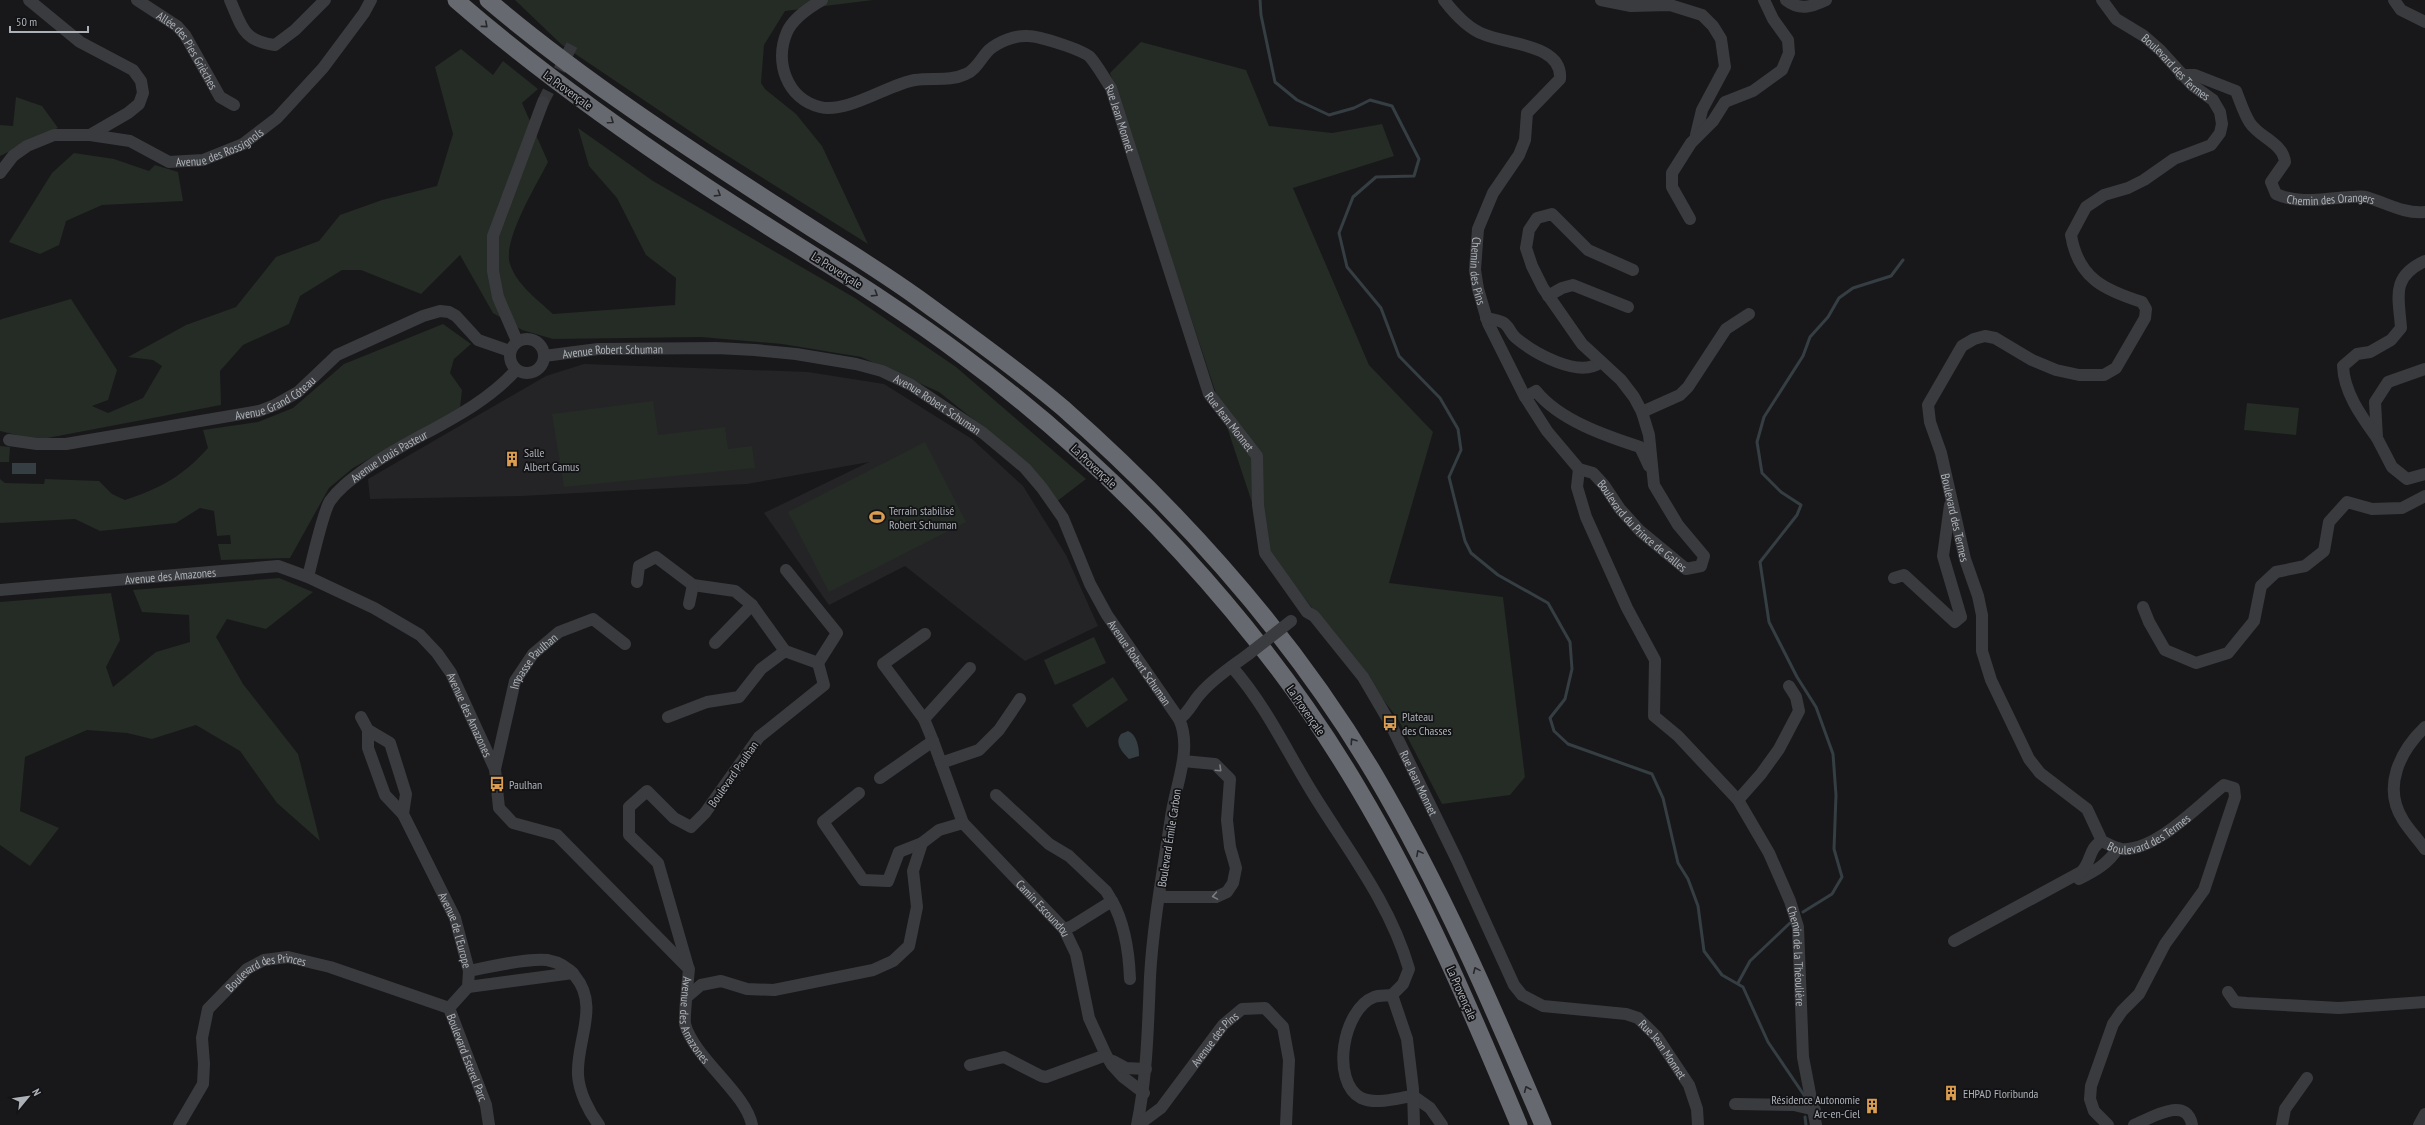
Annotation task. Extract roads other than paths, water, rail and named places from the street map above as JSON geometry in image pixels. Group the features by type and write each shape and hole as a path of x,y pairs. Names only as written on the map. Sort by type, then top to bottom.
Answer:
{"highway":[{"name":"La Provençale","path":"456,0 518,53 608,119 700,182 894,306 965,357 1045,421 1128,497 1190,562 1299,698 1356,785 1400,862 1438,938 1520,1125"},
{"name":"La Provençale","path":"488,0 530,35 620,102 912,294 975,340 1061,407 1140,481 1205,547 1254,605 1315,684 1373,772 1419,853 1458,930 1542,1125"}],"street":[{"path":"29,0 80,42 133,70 141,81 143,92 139,104 128,113 90,134"},
{"name":"Allée des Pies Grièches","path":"137,0 177,26 185,35 220,97 234,105"},
{"path":"230,0 245,32 257,43 275,45 295,30 325,0"},
{"name":"Avenue des Rossignols","path":"0,173 13,156 27,146 54,135 90,134 130,141 169,162 203,160 243,144 277,118 323,68 364,13 371,0"},
{"name":"Rue Jean Monnet","path":"822,0 793,23 787,32 782,55 783,73 797,96 820,108 848,105 914,80 955,79 968,74 989,50 1007,39 1027,36 1050,40 1089,56 1111,88 1209,394 1256,456 1258,505 1265,554 1307,612 1314,616 1360,672 1384,713 1457,860 1506,972 1514,985 1522,995 1543,1006 1626,1014 1638,1018 1658,1037 1689,1085 1697,1110 1698,1125"},
{"name":"Chemin des Pins","path":"1444,0 1462,19 1477,31 1544,52 1554,57 1561,70 1560,79 1527,113 1525,140 1519,155 1493,193 1478,230 1475,270 1478,289 1486,318 1526,397 1547,431 1558,441 1579,469"},
{"path":"1601,0 1631,6 1670,5 1702,15 1713,26 1721,39 1725,67 1718,76 1702,110 1696,135"},
{"path":"1690,220 1672,187 1672,172 1696,135 1713,121 1725,102 1753,91 1782,70 1789,53 1788,40 1773,19 1764,0"},
{"path":"1786,0 1792,5 1809,9 1826,0"},
{"name":"Boulevard des Termes","path":"2102,0 2116,19 2144,36 2160,50 2181,75 2213,100 2220,112 2220,133 2211,145 2174,158 2128,188 2104,195 2086,207 2071,235 2077,257 2086,272 2101,286 2115,294 2142,302 2146,309 2145,318 2116,368 2104,375 2079,374 2056,370 2032,360 1995,338 1985,336 1962,346 1928,405 1930,422 1941,453 1965,559 1978,596 1982,615 1982,651 1992,680 2029,759 2040,773 2087,809 2102,841 2118,848 2138,848 2157,839 2224,785 2234,788 2236,797 2204,890 2165,944 2139,994 2122,1011 2113,1024 2091,1086 2090,1099 2094,1111 2108,1125"},
{"path":"2394,0 2401,10 2425,22"},
{"name":"Chemin des Orangers","path":"2181,75 2195,75 2236,91 2249,122 2258,134 2274,143 2284,154 2286,162 2271,182 2276,194 2289,200 2301,201 2365,197 2391,208 2416,213 2425,212"},
{"path":"517,341 498,297 493,271 493,236 543,102"},
{"name":"Boulevard du Prince de Galles","path":"1633,270 1588,250 1552,214 1537,218 1529,230 1526,248 1532,266 1548,296 1582,344 1621,380 1642,412 1649,435 1654,485 1678,525 1704,556 1701,566 1686,569 1670,558 1640,531 1620,509 1604,485 1593,473 1579,469 1577,487 1586,517 1627,608 1655,660 1654,716 1678,736 1738,800"},
{"path":"2425,261 2414,266 2402,282 2397,295 2401,328 2391,340 2370,352 2357,354 2343,366 2343,378 2359,412 2377,438 2392,467 2407,480 2425,474"},
{"path":"1548,296 1562,288 1573,285 1628,307"},
{"name":"Avenue Grand Côteau","path":"9,440 37,444 66,444 258,411 275,405 298,392 337,355 423,316 440,311 449,312 456,316 478,340 510,351"},
{"path":"1642,412 1680,395 1688,387 1726,329 1749,314"},
{"path":"1486,318 1501,322 1518,339 1554,361 1586,369 1594,367 1600,362"},
{"path":"529,338 535,340 543,350 544,356 541,366 537,370 526,373 516,370 510,362 510,351 517,341 529,338"},
{"name":"Avenue Robert Schuman","path":"544,356 598,349 716,348 755,350 796,354 856,364 882,371 911,385 983,433 1025,468 1042,488 1063,518 1090,584 1107,615 1179,719"},
{"path":"2377,438 2375,402 2383,389 2388,382 2425,369"},
{"name":"Avenue Louis Pasteur","path":"308,577 329,502 344,485 382,457 484,399 503,385 516,370"},
{"path":"1526,397 1536,391 1545,403 1592,431 1640,447 1653,475"},
{"path":"1894,578 1904,575 1955,622 1961,617 1943,556 1951,496"},
{"path":"2143,607 2149,622 2165,650 2196,663 2228,653 2254,621 2261,586 2276,572 2305,566 2324,551 2329,522 2347,502 2372,509 2402,508 2425,496"},
{"path":"638,582 638,566 656,557 694,585 735,591 752,605 785,651 818,662 837,633 786,570"},
{"name":"Avenue des Amazones","path":"0,590 278,566 308,577 374,608 420,635 437,653 451,674 496,769 499,808 513,823 557,835 689,969 685,1023 697,1046 740,1102 752,1125"},
{"path":"689,604 694,585"},
{"path":"714,643 752,605"},
{"path":"1179,719 1186,715 1201,692 1290,621 1307,612"},
{"name":"Impasse Paulhan","path":"496,769 515,681 532,654 558,632 593,620 625,644"},
{"path":"859,793 823,822 863,880 888,881 899,852 922,843 939,830 963,823 924,719 883,664 925,634"},
{"path":"668,717 707,702 740,697 761,669 785,651"},
{"name":"Boulevard Paulhan","path":"689,969 658,864 629,834 629,807 647,791 674,818 691,827 705,813 759,737 824,685 818,662"},
{"path":"1232,667 1249,688 1278,731 1297,768 1371,885 1389,916 1402,944 1409,969 1403,984 1392,995 1374,997 1362,1007 1346,1030 1343,1055 1346,1075 1351,1086 1360,1097 1374,1102 1413,1096 1430,1108 1442,1125"},
{"path":"924,719 970,668"},
{"path":"1738,800 1761,774 1779,749 1799,711 1796,697 1789,686"},
{"path":"941,763 979,750 999,730 1020,699"},
{"path":"360,717 368,730 390,743 406,794 403,814"},
{"name":"Boulevard Émile Carbon","path":"1137,1125 1144,1092 1150,976 1172,806 1182,761 1184,735 1179,719"},
{"path":"2425,727 2403,755 2396,771 2392,790 2402,819 2425,849"},
{"name":"Avenue de l'Europe","path":"368,730 368,748 385,795 403,814 455,918 469,971 507,964 546,960 562,964 573,973 585,990 587,1006 578,1076 589,1112 599,1125"},
{"path":"880,778 933,742"},
{"path":"1160,897 1216,897 1227,892 1233,883 1236,868 1230,847 1227,820 1230,779 1216,764 1182,761"},
{"path":"996,795 1049,844 1069,856 1106,891 1119,914 1129,958 1130,979"},
{"name":"Chemin de la Théoulière","path":"1738,800 1769,853 1796,915 1803,1057 1815,1110 1816,1125"},
{"name":"Camin Escoundou","path":"963,823 1064,929 1076,954 1089,1018 1106,1055 1123,1077 1144,1092"},
{"path":"1954,941 2081,872 2086,866 2090,850 2102,841"},
{"path":"688,996 701,985 721,981 747,989 774,990 873,970 893,961 908,946 917,907 913,871 922,843"},
{"path":"1989,929 2098,870 2111,860 2118,848"},
{"path":"1064,929 1072,926 1112,901"},
{"name":"Boulevard des Princes","path":"179,1125 203,1084 204,1064 202,1038 208,1009 247,969 264,960 288,957 330,967 450,1008"},
{"path":"469,971 468,987 573,973"},
{"name":"Boulevard Esterel Parc","path":"468,987 450,1008 486,1105 489,1125"},
{"path":"2228,992 2235,1002 2255,1004 2339,1008 2425,1002"},
{"path":"1392,995 1407,1039 1413,1096 1414,1125"},
{"name":"Avenue des Pins","path":"1137,1125 1161,1108 1223,1024 1242,1009 1264,1008 1283,1027 1288,1054 1286,1125"},
{"path":"970,1065 1004,1057 1041,1076 1046,1077 1106,1055 1126,1068 1146,1069"},
{"path":"2282,1125 2285,1109 2307,1078"},
{"path":"1735,1104 1794,1105 1815,1110"},
{"path":"2134,1125 2166,1112 2179,1109 2186,1111 2191,1117 2192,1125"},
{"path":"2419,1125 2425,1114"}],"waterway":[{"path":"1260,0 1261,15 1275,82 1297,100 1329,115 1354,108 1370,100 1392,106 1419,159 1414,176 1376,177 1353,197 1339,233 1347,267 1381,308 1399,356 1440,398 1458,429 1461,450 1449,477 1465,541 1471,553 1498,575 1548,603 1570,642 1572,669 1565,699 1550,718 1554,731 1568,744 1652,774 1663,798 1678,863 1688,879 1698,906 1704,951 1722,975 1743,987 1768,1042 1806,1098"},
{"path":"1803,912 1832,894 1842,877 1834,849 1836,795 1833,754 1816,707 1797,677 1769,622 1760,562 1797,515 1801,505 1781,492 1762,473 1757,442 1764,417 1803,356 1810,337 1828,317 1839,298 1853,288 1891,276 1903,260"},
{"path":"1738,983 1750,961 1790,923"},
{"path":"1805,1117 1806,1125"}],"tunnel":[{"path":"543,102 572,45"}],"place":[{"name":"Salle Albert Camus","path":"512,459"},
{"name":"Terrain stabilisé Robert Schuman","path":"877,517"},
{"name":"Plateau des Chasses","path":"1390,723"},
{"name":"Paulhan","path":"497,784"},
{"name":"EHPAD Floribunda","path":"1951,1093"},
{"name":"Résidence Autonomie Arc-en-Ciel","path":"1872,1106"}]}
